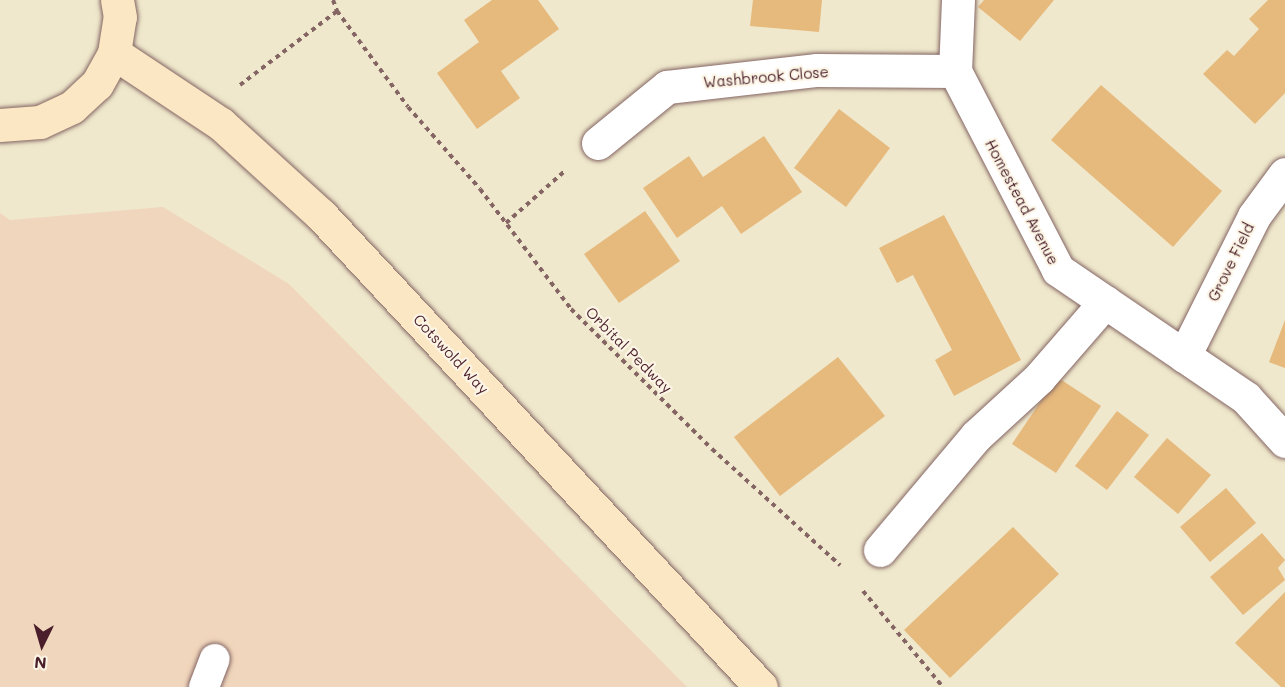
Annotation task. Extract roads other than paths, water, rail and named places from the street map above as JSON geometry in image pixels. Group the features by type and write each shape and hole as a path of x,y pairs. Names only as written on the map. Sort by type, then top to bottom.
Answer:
{"main road":[{"path":"0,125 40,122 72,107 97,84 114,53 120,17 117,0"},
{"name":"Cotswold Way","path":"114,53 204,112 321,215 761,687"}],"street":[{"name":"Homestead Avenue","path":"958,0 955,71 1058,270 1246,398 1285,441"},
{"name":"Washbrook Close","path":"598,142 668,87 817,70 955,71"},
{"name":"Grove Field","path":"1184,356 1254,216 1285,174"},
{"path":"880,550 976,436 1039,378 1105,302"}],"lane":[{"path":"204,687 215,658"}]}
